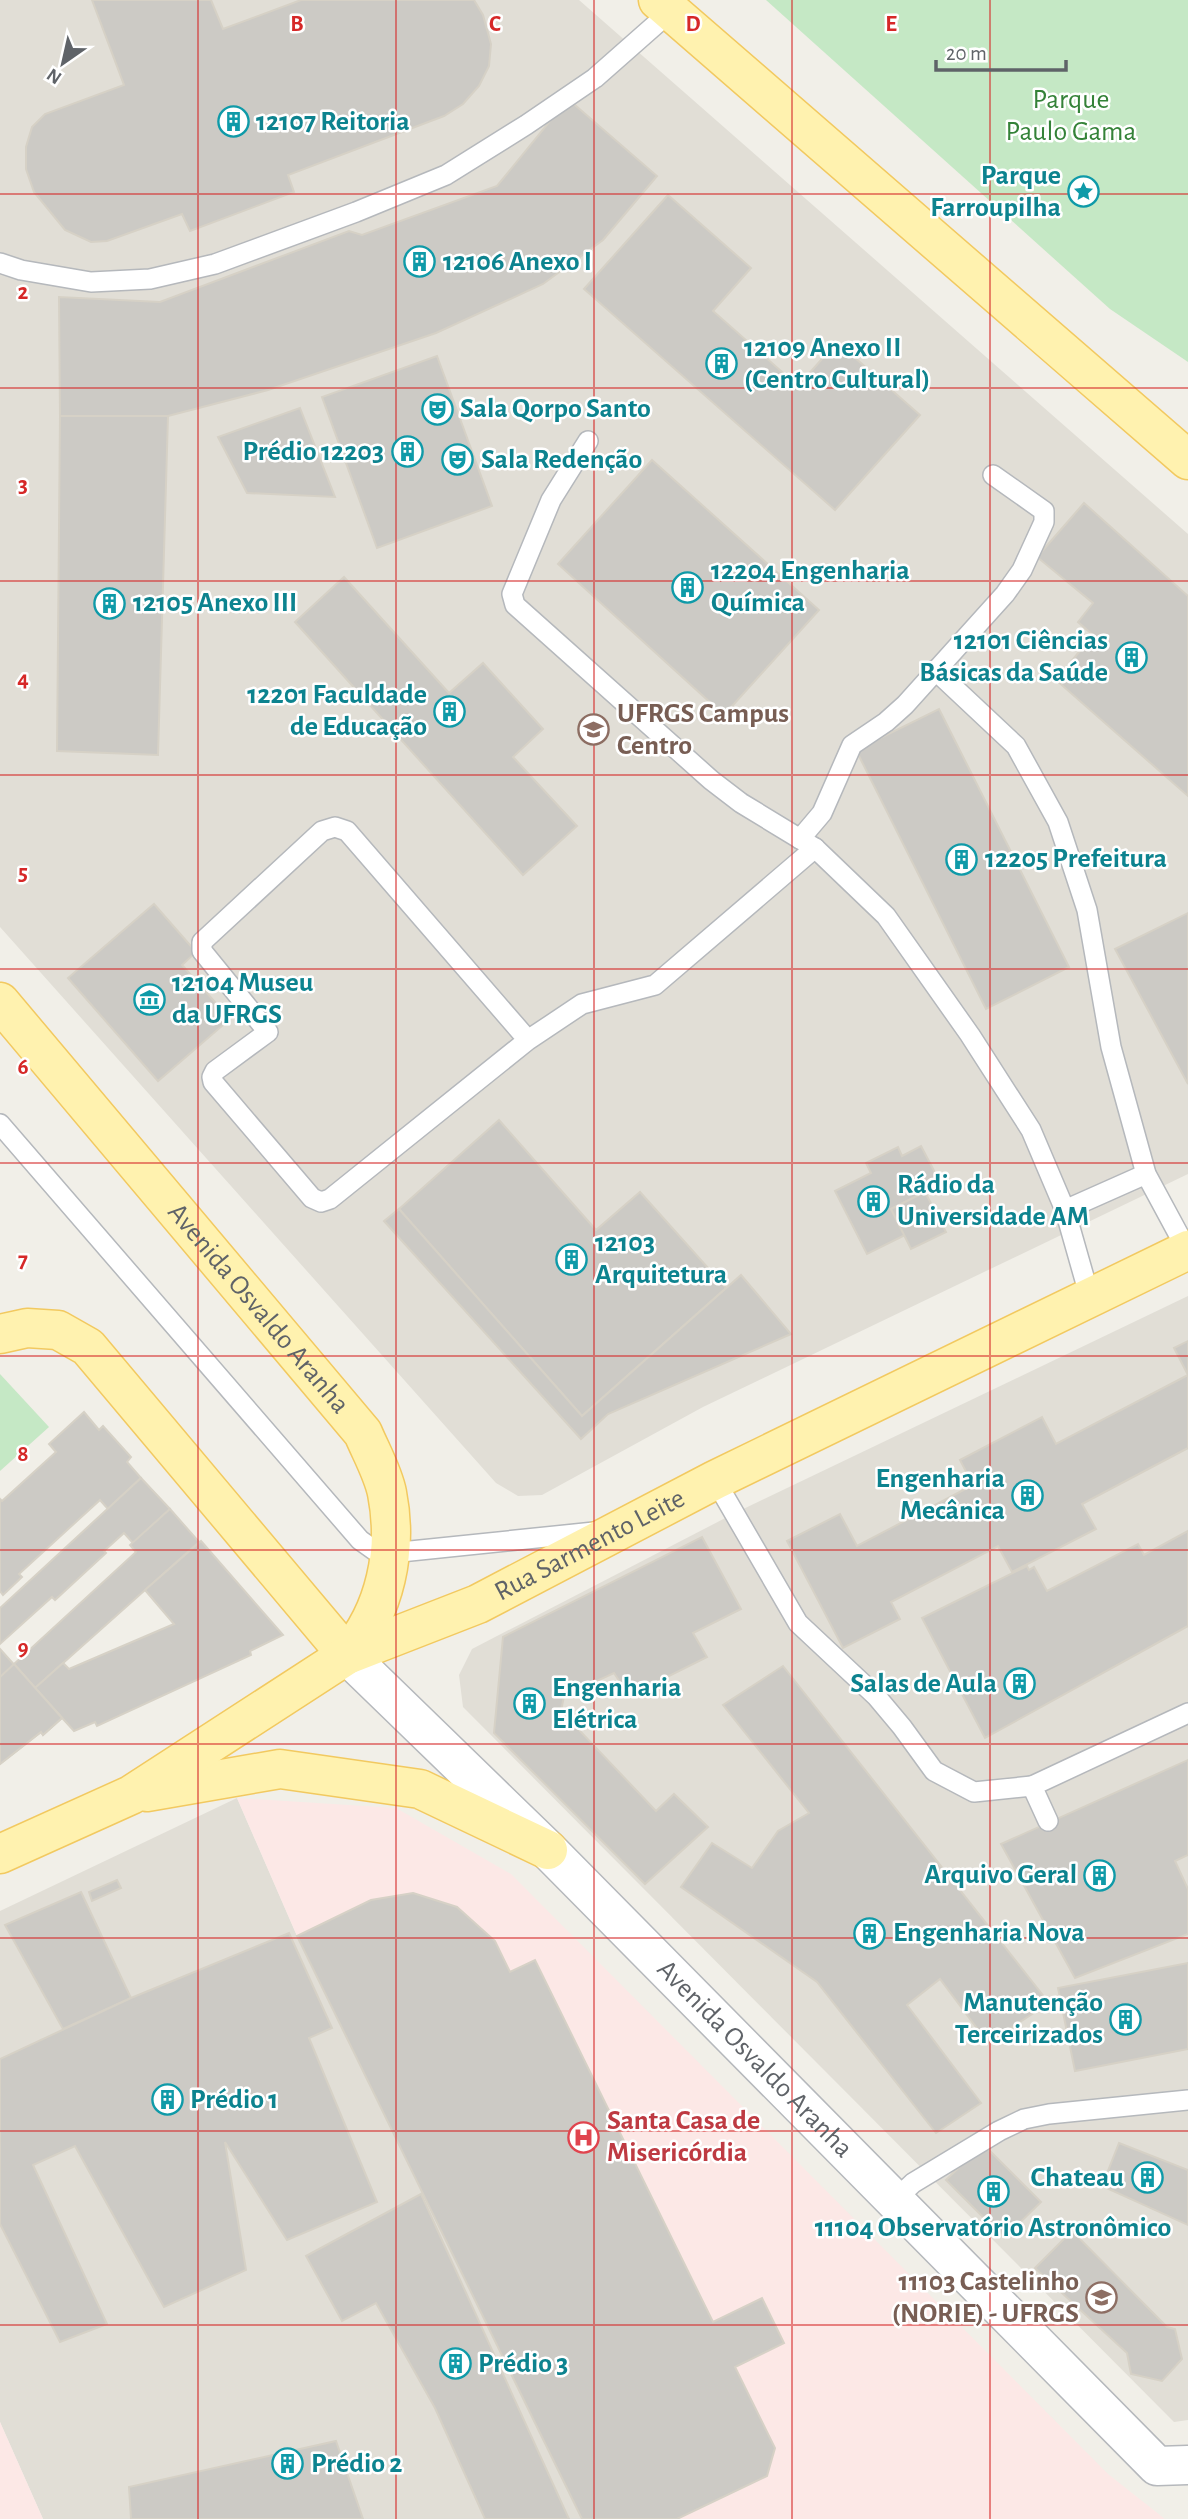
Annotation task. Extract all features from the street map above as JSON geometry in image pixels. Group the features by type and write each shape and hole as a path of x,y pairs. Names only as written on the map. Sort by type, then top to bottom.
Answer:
{"main road":[{"path":"664,6 1188,460"},
{"path":"1151,428 1188,445"},
{"name":"Avenida Osvaldo Aranha","path":"0,1002 363,1433 387,1491 391,1553 383,1591 369,1623 347,1655 88,1346 58,1330 27,1328 0,1334"},
{"name":"Rua Sarmento Leite","path":"0,1854 131,1795 347,1655 478,1604 715,1480 1187,1250"},
{"path":"131,1795 280,1769 420,1789 548,1850"}],"street":[{"name":"Avenida Osvaldo Aranha","path":"347,1655 548,1850 894,2201 1173,2466"}],"lane":[{"path":"0,263 21,270 91,282 150,279 215,264 356,212 446,174 526,125 595,78 664,6"},
{"path":"588,441 551,500 512,594 515,605 711,780 741,803 808,844 886,916 970,1035 1031,1130 1065,1210 1090,1298"},
{"path":"528,1040 347,831 335,827 322,831 202,942 202,951 268,1032 215,1071 212,1082 312,1198 321,1202 330,1199 528,1040 582,1004 655,985 808,844 852,745 886,722 905,705 1004,594 1022,570 1044,522 1044,511 993,475"},
{"path":"935,670 1016,746 1058,822 1087,911 1111,1047 1146,1174 1187,1250"},
{"path":"0,1124 360,1540 374,1550 391,1553 619,1530"},
{"path":"1065,1210 1146,1174"},
{"path":"715,1480 798,1623 876,1696 934,1771 974,1792 1032,1786 1188,1713"},
{"path":"1032,1786 1048,1821"},
{"path":"894,2201 913,2183 1024,2119 1049,2113 1188,2100"}],"shaded area":[{"name":"UFRGS Campus Centro","path":"0,0 579,0 1188,534 1188,1174 703,1407 542,1495 518,1496 496,1483 0,927"},
{"path":"1188,1296 1188,2420 1174,2422 463,1707 459,1675 472,1649 735,1513"},
{"path":"237,1798 297,1936 582,2519 43,2519 0,2422 0,1911"},
{"name":"Santa Casa de Misericórdia","path":"237,1798 396,1808 511,1874 1108,2474 1165,2519 582,2519 297,1936"},
{"path":"0,2422 43,2519 0,2519"}],"green space":[{"name":"Parque Paulo Gama","path":"766,0 1188,0 1188,362 1110,309"},
{"path":"0,1374 49,1427 0,1471"}],"building":[{"name":"12107 Reitoria","path":"92,0 211,0 223,29 301,0 474,0 483,15 491,44 489,66 479,86 463,104 444,116 288,175 294,192 190,231 182,214 107,241 91,242 65,230 34,192 26,169 26,147 32,127 45,114 124,85"},
{"name":"12106 Anexo I","path":"568,99 657,176 603,240 543,284 436,333 268,390 168,416 60,416 59,297 160,302 349,231 362,235 497,186"},
{"name":"12109 Anexo II (Centro Cultural)","path":"668,195 751,268 713,311 798,386 837,342 920,415 835,510 584,289"},
{"name":"Prédio 12203","path":"437,356 492,506 377,548 322,397"},
{"path":"300,408 335,497 247,493 218,437"},
{"name":"12105 Anexo III","path":"60,416 168,416 158,755 57,751"},
{"name":"12204 Engenharia Química","path":"652,460 819,610 724,715 558,564"},
{"name":"12101 Ciências Básicas da Saúde","path":"1084,503 1188,596 1188,796 1056,680 1093,635 1078,622 1093,603 1037,557"},
{"name":"12201 Faculdade de Educação","path":"344,577 449,693 483,663 543,729 513,757 577,826 523,875 295,622"},
{"name":"12205 Prefeitura","path":"939,709 1069,967 986,1009 856,750"},
{"name":"12104 Museu da UFRGS","path":"154,904 196,952 182,965 230,1019 158,1081 68,978"},
{"path":"1188,913 1188,1084 1115,949"},
{"name":"12103 Arquitetura","path":"499,1120 596,1230 640,1192 726,1288 582,1416 399,1209"},
{"name":"Rádio da Universidade AM","path":"921,1146 941,1184 891,1209 905,1235 867,1254 835,1191 871,1173 866,1163 898,1147 902,1156"},
{"path":"925,1192 946,1232 911,1249 891,1209"},
{"path":"399,1209 582,1416 741,1275 791,1334 608,1414 581,1439 384,1221"},
{"path":"1188,1341 1188,1375 1174,1348"},
{"name":"Engenharia Mecânica","path":"1188,1375 1188,1448 1082,1504 1096,1529 1012,1572 998,1546 891,1602 900,1619 843,1648 787,1541 840,1514 857,1546 973,1485 960,1460 1042,1417 1056,1444"},
{"path":"84,1412 99,1430 103,1426 131,1457 127,1462 141,1478 108,1509 100,1500 19,1574 22,1577 3,1595 0,1591 0,1499 2,1501 56,1452 49,1444"},
{"path":"141,1478 170,1509 133,1543 124,1533 55,1600 52,1597 0,1644 0,1608"},
{"path":"170,1509 199,1542 35,1688 14,1664 136,1552 130,1545"},
{"name":"Salas de Aula","path":"1188,1531 1188,1626 985,1738 922,1618 1027,1566 1029,1570 1034,1567 1047,1591 1138,1544 1144,1555"},
{"name":"Engenharia Elétrica","path":"702,1537 741,1609 693,1633 707,1657 629,1696 614,1673 564,1696 561,1711 656,1811 674,1794 708,1827 645,1884 494,1733 503,1637"},
{"path":"201,1541 283,1635 250,1651 251,1655 97,1726 95,1722 74,1731 35,1688 63,1663 69,1669 174,1624 145,1590"},
{"path":"0,1649 62,1718 43,1735 41,1732 0,1764"},
{"path":"14,1664 62,1718 43,1735 41,1732 0,1764 0,1677"},
{"name":"Engenharia Nova","path":"783,1666 1049,2003 988,2043 940,1979 907,2005 981,2103 936,2133 817,1982 681,1887 712,1843 752,1868 778,1831 809,1813 723,1705"},
{"name":"Arquivo Geral","path":"1188,1760 1188,1855 1175,1861 1188,1889 1188,1934 1075,1978 1001,1844"},
{"path":"117,1880 121,1888 92,1901 89,1892"},
{"path":"81,1892 131,1998 63,2029 5,1925"},
{"path":"413,1893 457,1907 495,1941 510,1972 535,1960 713,2322 762,2298 784,2343 735,2367 775,2448 767,2476 677,2519 582,2519 297,1936 371,1900"},
{"name":"Prédio 1","path":"289,1933 332,2028 309,2038 377,2202 287,2240 225,2142 246,2270 164,2307 75,2146 33,2165 107,2324 60,2342 0,2224 0,2059 131,1998"},
{"name":"Manutenção Terceirizados","path":"1188,1963 1188,2049 1075,2071 1058,1988"},
{"name":"Chateau","path":"1119,2143 1188,2170 1188,2225 1102,2186"},
{"name":"11104 Observatório Astronômico","path":"983,2144 1041,2202 1004,2238 946,2180"},
{"name":"Prédio 3","path":"421,2194 569,2519 485,2519 435,2408 376,2303 342,2321 306,2256"},
{"name":"11103 Castelinho (NORIE) - UFRGS","path":"1072,2231 1167,2327 1175,2329 1182,2359 1162,2381 1131,2374 1127,2353 1035,2268"},
{"name":"Prédio 2","path":"336,2441 363,2519 131,2519 129,2487"}],"place":[{"name":"12107 Reitoria","path":"233,122"},
{"name":"Parque Farroupilha","path":"1084,192"},
{"name":"12106 Anexo I","path":"420,262"},
{"name":"12109 Anexo II (Centro Cultural)","path":"721,364"},
{"name":"Sala Qorpo Santo","path":"437,409"},
{"name":"Prédio 12203","path":"407,452"},
{"name":"Sala Redenção","path":"458,460"},
{"name":"12204 Engenharia Química","path":"688,587"},
{"name":"12105 Anexo III","path":"110,603"},
{"name":"12101 Ciências Básicas da Saúde","path":"1131,657"},
{"name":"12201 Faculdade de Educação","path":"450,711"},
{"name":"UFRGS Campus Centro","path":"594,730"},
{"name":"12205 Prefeitura","path":"962,859"},
{"name":"12104 Museu da UFRGS","path":"149,999"},
{"name":"Rádio da Universidade AM","path":"874,1201"},
{"name":"12103 Arquitetura","path":"572,1259"},
{"name":"Engenharia Mecânica","path":"1028,1495"},
{"name":"Salas de Aula","path":"1020,1684"},
{"name":"Engenharia Elétrica","path":"529,1704"},
{"name":"Arquivo Geral","path":"1100,1875"},
{"name":"Engenharia Nova","path":"870,1933"},
{"name":"Manutenção Terceirizados","path":"1126,2019"},
{"name":"Prédio 1","path":"167,2100"},
{"name":"Santa Casa de Misericórdia","path":"584,2137"},
{"name":"Chateau","path":"1147,2178"},
{"name":"11104 Observatório Astronômico","path":"993,2191"},
{"name":"11103 Castelinho (NORIE) - UFRGS","path":"1102,2298"},
{"name":"Prédio 3","path":"455,2364"},
{"name":"Prédio 2","path":"288,2464"}]}
